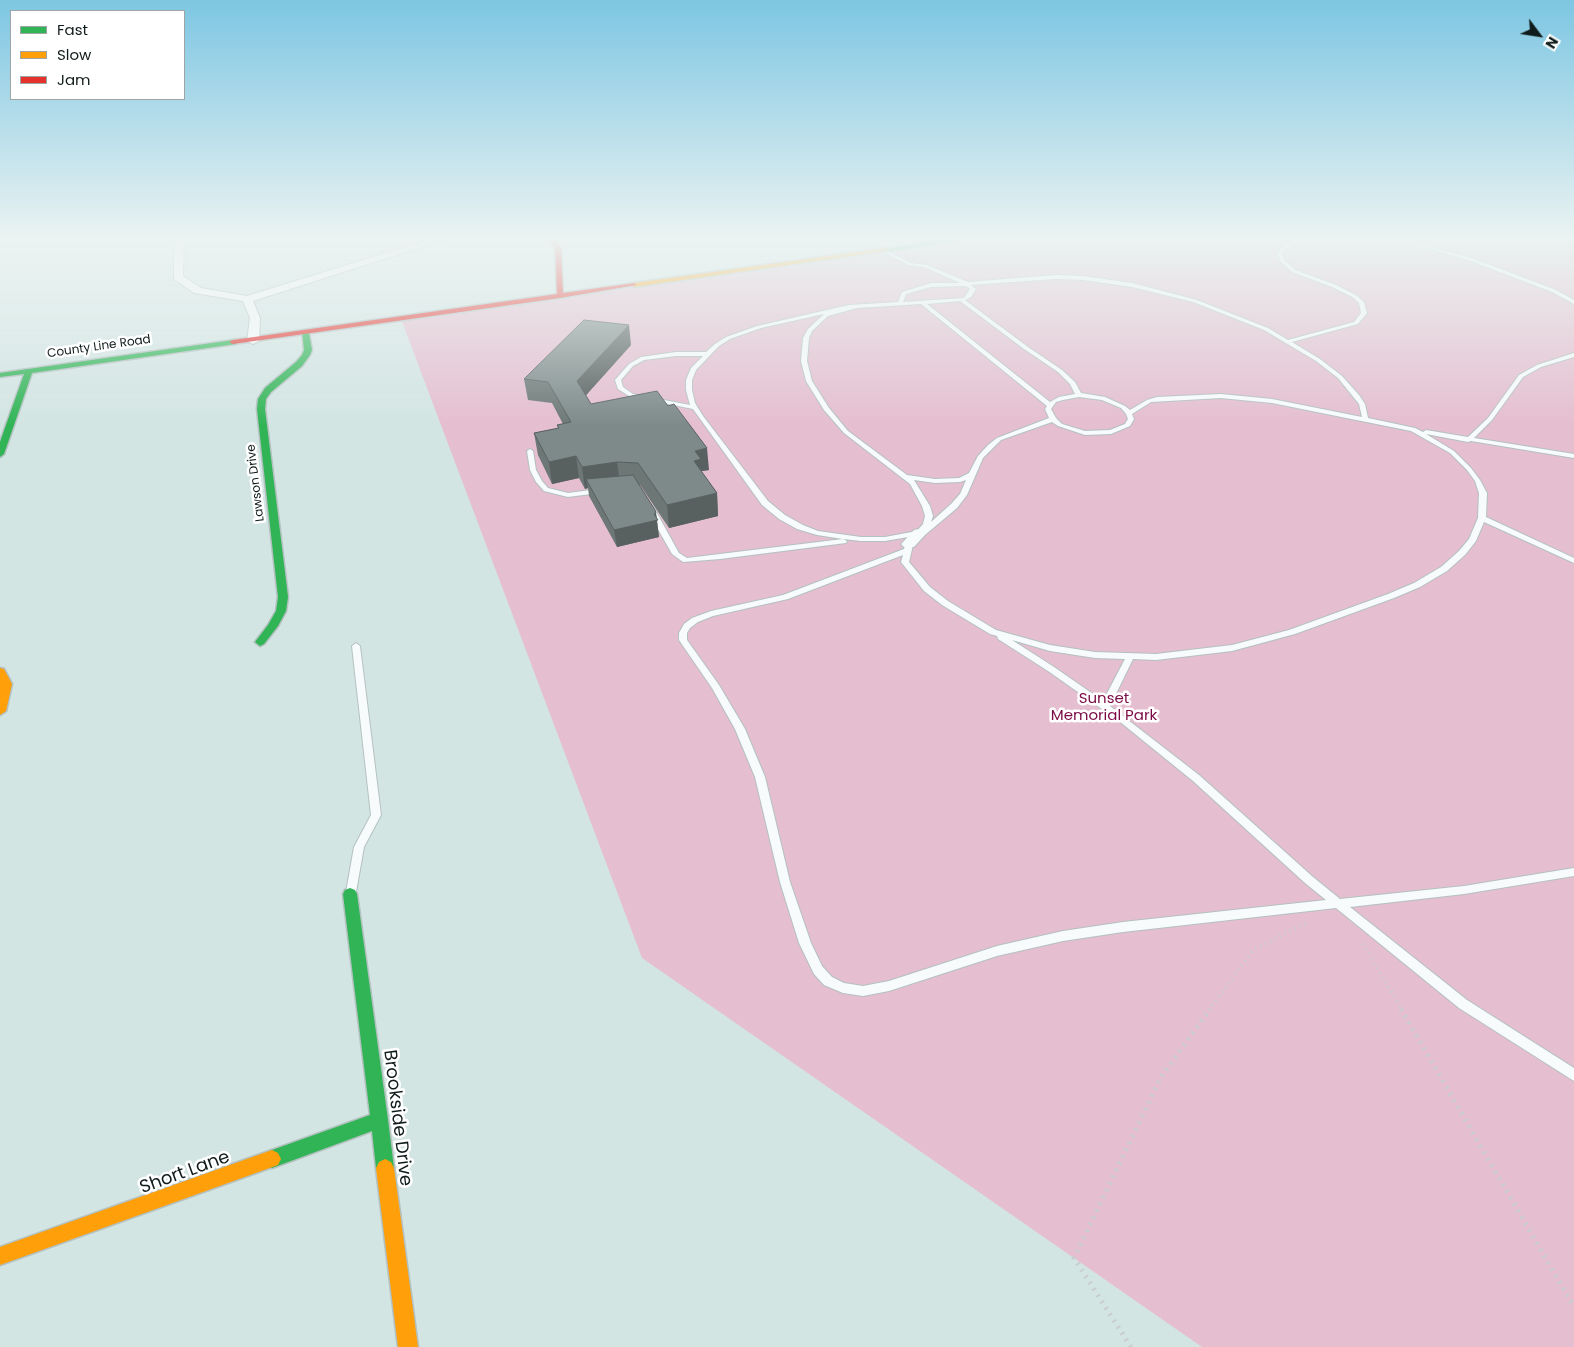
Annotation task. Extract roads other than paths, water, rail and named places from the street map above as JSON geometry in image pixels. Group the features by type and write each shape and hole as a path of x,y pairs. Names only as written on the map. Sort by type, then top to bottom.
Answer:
{"street":[{"path":"247,300 255,318 253,341"},
{"name":"County Line Road","path":"0,375 253,341 533,300"},
{"name":"Lawson Drive","path":"260,642 273,626 281,611 283,597 261,409 262,400 268,390 306,356 308,350 305,333"},
{"path":"0,454 29,371"},
{"path":"0,672 6,684 0,711"},
{"name":"Brookside Drive","path":"350,894 408,1347"},
{"name":"Short Lane","path":"0,1256 380,1120"}],"lane":[{"path":"900,304 902,300"},
{"path":"861,539 817,533 800,527 782,517 765,503 749,484 695,408 689,390 689,380 693,369 717,345 740,333 790,319 848,307 952,300"},
{"path":"961,300 1067,377 1078,395"},
{"path":"1191,300 1266,329 1318,360 1349,386 1362,404 1365,418"},
{"path":"1289,341 1356,323 1364,313 1359,300"},
{"path":"922,303 1050,405"},
{"path":"848,307 826,315 810,330 806,338 804,361 809,381 826,409 846,432 906,477 920,493 929,516 926,525 912,542 905,562 928,589 945,603 1051,669 1105,707 1196,778 1309,880 1463,1004 1574,1075"},
{"path":"695,408 631,395 620,388 618,380 631,365 643,358 676,354 708,354"},
{"path":"1468,440 1490,419 1520,376 1539,366 1574,355"},
{"path":"1078,395 1097,396 1114,402 1129,412 1131,419 1128,425 1111,432 1098,434 1078,431 1060,425 1052,419 1048,410 1050,405 1061,398 1078,395"},
{"path":"1129,412 1149,401 1157,399 1221,396 1272,402 1365,418 1468,440 1574,456"},
{"path":"1052,419 999,439 980,457 963,495 954,506 912,542 785,597 703,617 687,626 683,633 683,640 716,687 740,729 760,777 785,882 806,943 818,970 828,981 843,988 864,991 889,986 997,951 1063,936 1123,927 1464,890 1574,872"},
{"path":"993,632 1050,648 1095,655 1130,657 1196,654 1232,648 1292,632 1416,585 1444,569 1462,554 1482,518 1483,493 1469,469 1452,452 1413,429"},
{"path":"530,451 533,470 539,482 546,490 568,495 611,489"},
{"path":"906,477 935,481 960,480 973,474"},
{"path":"647,503 676,554 686,560 861,539 912,542"},
{"path":"1482,518 1574,561"},
{"path":"350,894 359,847 376,815 356,646"},
{"path":"1105,707 1130,657"}],"park label":[{"name":"Sunset Memorial Park","path":"1104,708"}]}
